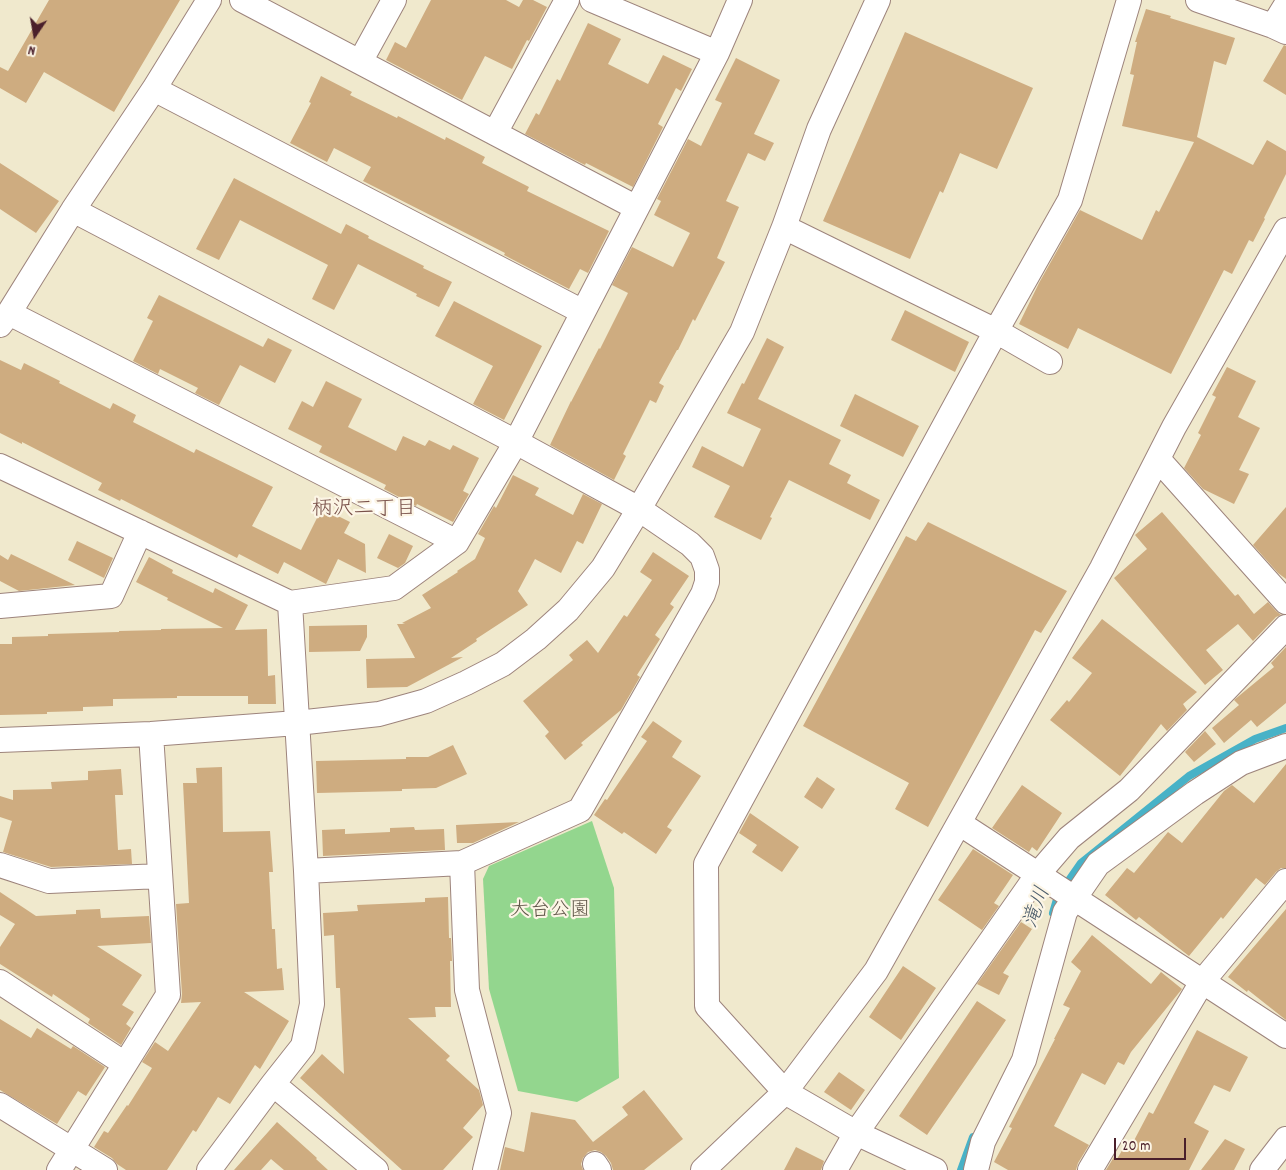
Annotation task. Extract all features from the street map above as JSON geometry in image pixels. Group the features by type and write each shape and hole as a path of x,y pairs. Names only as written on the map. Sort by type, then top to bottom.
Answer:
{"street":[{"path":"209,0 154,89 73,210 4,319 457,542"},
{"path":"242,0 637,208"},
{"path":"360,62 394,0"},
{"path":"495,133 567,0"},
{"path":"592,0 717,53"},
{"path":"0,466 290,604 394,588 457,542 516,442 717,53 740,0"},
{"path":"0,740 151,734 297,723 379,714 426,701 503,664 536,639 568,610 602,568 639,509 742,332 784,227 819,129 878,0"},
{"path":"935,1170 856,1133 785,1092 707,1006 706,864 996,331 1070,200 1129,0"},
{"path":"1198,0 1280,29 1286,5"},
{"path":"154,89 583,312"},
{"path":"73,210 516,442 639,509 690,544 702,556 707,570 707,582 703,594 580,810 462,863 306,870"},
{"path":"784,227 996,331 1050,362"},
{"path":"702,1170 785,1092 876,971 1102,568 1174,427 1286,230"},
{"path":"1158,459 1286,602"},
{"path":"0,606 111,596 140,532"},
{"path":"209,1170 303,1046 312,1004 290,604"},
{"path":"835,1170 856,1133 1038,874 1069,838 1129,790 1286,627"},
{"path":"59,1170 168,995 151,734"},
{"path":"976,1170 983,1142 1024,1060 1065,912 1098,864 1195,793 1241,763 1286,746"},
{"path":"959,823 1286,1036"},
{"path":"462,863 468,990 499,1114 485,1170"},
{"path":"0,865 50,881 160,876"},
{"path":"1090,1170 1202,982 1286,880"},
{"path":"0,982 125,1064"},
{"path":"273,1084 376,1170"},
{"path":"0,1105 105,1170"},
{"path":"1262,1170 1286,1139"}],"green space":[{"name":"大台公園","path":"592,821 614,888 619,1078 577,1102 518,1091 489,989 483,879 489,866"}],"building":[{"path":"49,0 180,0 114,112 44,72 26,103 0,88 0,67 8,71"},
{"path":"431,0 506,0 519,7 523,0 533,0 547,7 512,69 485,56 462,100 386,60 395,42 406,48"},
{"path":"1146,9 1235,38 1226,65 1214,61 1197,137 1253,165 1267,140 1286,151 1286,174 1265,219 1253,242 1249,240 1232,274 1224,270 1171,374 1078,328 1068,349 1019,324 1039,283 1080,210 1142,240 1156,210 1159,212 1194,142 1122,126 1134,75 1130,74 1137,42 1135,42"},
{"path":"588,23 621,39 608,64 648,84 663,55 692,69 681,91 676,88 658,124 663,127 633,187 525,134 536,113 539,115 557,79 560,81"},
{"path":"905,32 1033,88 997,169 960,153 943,193 940,191 910,259 823,221"},
{"path":"1284,45 1286,46 1286,95 1263,81"},
{"path":"736,58 780,80 754,134 774,143 765,161 748,153 726,201 739,207 717,258 725,262 695,321 693,319 659,383 664,386 656,403 650,400 623,454 626,456 614,480 550,445 628,293 612,285 632,247 673,267 690,233 654,215 661,201 657,199 688,139 701,146 722,103 715,100"},
{"path":"321,76 352,92 350,95 397,118 398,116 445,140 446,137 485,157 482,163 529,187 527,191 609,231 588,273 580,269 569,289 504,255 505,253 363,181 371,167 334,148 327,162 290,143 311,103 309,102"},
{"path":"0,163 59,201 36,233 0,209"},
{"path":"234,178 341,234 346,224 369,236 368,238 452,282 439,307 358,264 334,310 312,299 328,265 240,220 219,260 196,249"},
{"path":"159,295 263,347 268,338 292,350 275,383 240,365 219,405 195,393 198,388 160,369 158,374 133,361 153,321 147,318"},
{"path":"454,301 542,346 504,420 473,404 493,366 435,336"},
{"path":"905,310 969,342 955,372 891,340"},
{"path":"767,338 784,347 758,399 841,440 829,464 851,475 847,483 880,500 870,520 789,480 770,517 772,518 761,540 714,517 730,486 692,467 702,446 743,467 761,429 727,413"},
{"path":"0,360 21,370 24,363 110,409 113,403 136,415 133,422 194,453 196,449 273,487 252,526 301,550 322,508 350,522 344,533 365,544 366,573 338,559 326,584 284,562 278,574 239,554 237,558 121,499 120,501 98,490 102,483 22,442 22,444 0,433"},
{"path":"1227,367 1256,381 1238,417 1260,428 1239,470 1249,474 1234,504 1203,489 1184,468 1201,435 1198,433 1216,397 1212,395"},
{"path":"326,381 362,399 348,427 396,451 403,436 425,446 429,440 450,450 453,445 479,458 463,491 469,494 453,522 417,504 416,506 384,489 386,485 319,452 322,446 288,429 302,401 313,407"},
{"path":"855,394 919,426 903,457 840,426"},
{"path":"513,475 539,488 535,495 573,515 583,494 602,504 583,544 577,541 561,573 535,559 518,591 528,605 451,658 463,657 407,687 367,688 366,659 415,658 397,624 405,624 402,623 431,608 422,595 475,559 485,538 478,534 494,506 496,508"},
{"path":"1286,507 1286,579 1278,573 1253,545"},
{"path":"1162,512 1235,596 1238,594 1254,614 1268,602 1281,615 1276,617 1253,641 1238,624 1206,650 1223,670 1205,685 1114,578 1147,549 1135,535"},
{"path":"928,522 1067,591 1041,633 1035,630 928,827 895,809 909,783 803,726 906,536 916,541"},
{"path":"389,534 413,546 405,563 398,568 377,558"},
{"path":"77,541 113,558 104,578 68,560"},
{"path":"653,552 689,576 670,604 674,607 655,635 660,639 637,675 640,677 621,710 581,743 583,745 565,760 545,736 549,732 523,701 573,660 569,655 587,640 598,653 624,615 627,617 652,580 640,572"},
{"path":"11,554 75,585 19,591 0,581 0,555 8,560"},
{"path":"149,557 173,570 172,573 213,593 215,588 248,605 235,630 267,629 268,676 275,675 276,704 248,704 248,696 177,696 177,698 113,699 113,706 83,707 83,711 0,715 0,644 12,644 12,637 161,629 223,628 136,582"},
{"path":"1102,619 1197,692 1183,704 1187,710 1167,731 1161,724 1120,776 1050,720 1067,700 1069,702 1092,673 1072,658"},
{"path":"367,625 367,637 360,651 309,652 309,626"},
{"path":"1286,647 1286,703 1257,727 1251,720 1224,743 1212,728 1239,705 1234,700 1274,667 1271,663"},
{"path":"653,721 682,741 672,757 701,776 667,827 672,830 656,854 624,832 622,834 594,815 605,799 607,800 647,741 641,737"},
{"path":"1205,731 1216,744 1194,762 1185,752"},
{"path":"453,745 467,774 436,788 402,789 402,791 317,793 316,761 428,757"},
{"path":"1286,764 1286,868 1281,868 1276,872 1265,885 1256,878 1223,919 1221,917 1189,956 1139,917 1136,920 1105,895 1127,868 1134,873 1168,832 1182,843 1224,791 1232,785 1254,803"},
{"path":"222,767 223,832 270,831 273,872 269,872 272,929 275,929 277,969 282,968 284,990 244,992 289,1021 260,1069 255,1065 230,1104 218,1097 196,1132 193,1130 167,1170 126,1170 112,1158 94,1147 104,1131 108,1133 128,1106 152,1068 142,1062 155,1042 168,1051 201,1002 181,1003 176,904 189,903 183,783 197,783 196,768"},
{"path":"121,769 123,795 115,795 118,850 131,849 132,864 51,867 3,852 12,821 0,817 0,796 13,800 13,790 52,789 51,782 88,780 88,771"},
{"path":"817,777 835,789 822,809 804,797"},
{"path":"1022,785 1062,813 1037,851 1032,847 1029,852 992,828"},
{"path":"750,813 799,847 782,872 752,852 757,845 739,833"},
{"path":"519,822 473,843 457,843 456,825"},
{"path":"414,827 415,830 444,829 445,850 323,856 322,830 345,829 345,834 390,832 390,828"},
{"path":"973,849 1013,875 994,903 999,906 982,930 938,900"},
{"path":"0,892 36,916 76,914 76,910 100,909 101,918 149,916 151,943 97,946 142,975 122,1005 134,1012 126,1024 131,1028 121,1045 88,1023 90,1019 53,994 52,997 0,964 0,947 15,924 0,915"},
{"path":"448,897 449,938 451,938 452,961 450,961 451,1007 435,1007 436,1017 408,1018 450,1056 446,1060 479,1090 483,1105 463,1128 473,1137 443,1170 402,1170 300,1078 322,1054 344,1074 340,988 336,988 334,935 324,936 323,913 358,911 357,905 425,902 425,898"},
{"path":"1286,909 1286,1020 1228,977"},
{"path":"1021,922 1032,929 1003,973 1009,976 999,995 977,984"},
{"path":"1092,935 1151,984 1161,972 1182,989 1131,1052 1124,1065 1118,1062 1105,1085 1082,1073 1054,1126 1089,1145 1076,1170 1008,1170 994,1162 1012,1128 1009,1127 1070,1008 1063,1005 1081,971 1071,962"},
{"path":"903,966 936,988 901,1040 869,1017"},
{"path":"977,1001 1006,1020 927,1135 899,1116"},
{"path":"0,1019 31,1038 37,1028 71,1049 73,1046 105,1067 86,1096 78,1091 57,1124 0,1090"},
{"path":"1197,1030 1248,1057 1230,1092 1214,1085 1194,1123 1209,1131 1189,1170 1106,1170 1114,1157 1117,1159 1124,1147 1129,1150 1149,1112 1153,1114"},
{"path":"839,1072 865,1090 851,1110 824,1092"},
{"path":"644,1090 683,1139 644,1170 613,1170 606,1156 595,1150 588,1152 583,1158 581,1164 583,1170 500,1170 505,1147 524,1152 531,1112 575,1120 593,1142 628,1115 622,1107"},
{"path":"277,1122 328,1170 284,1170 271,1159 261,1170 234,1170"},
{"path":"1225,1139 1245,1149 1234,1170 1201,1170"},
{"path":"796,1147 824,1161 821,1170 784,1170"}],"waterway":[{"name":"滝川","path":"1053,913 1058,896 1081,863 1189,776 1255,739 1286,728"},
{"name":"滝川","path":"961,1170 973,1137"}],"district":[{"name":"柄沢二丁目","path":"364,511"}]}
